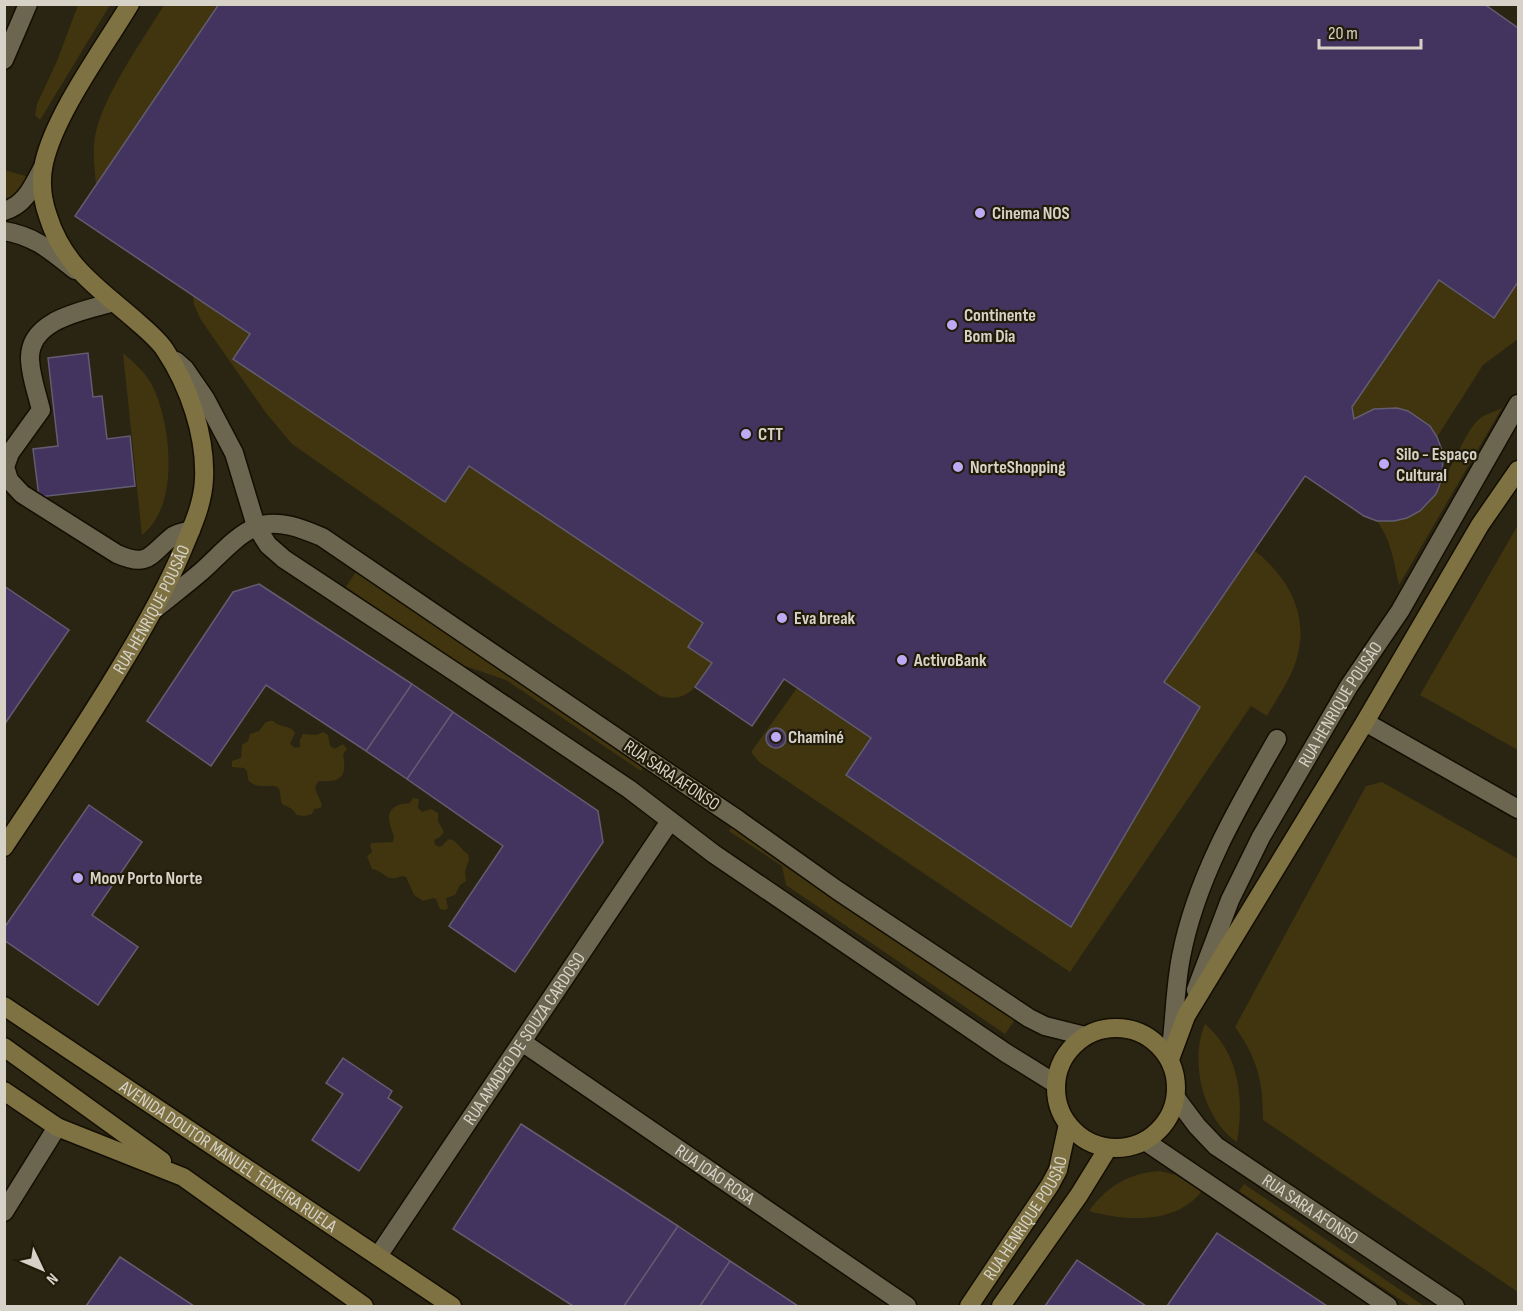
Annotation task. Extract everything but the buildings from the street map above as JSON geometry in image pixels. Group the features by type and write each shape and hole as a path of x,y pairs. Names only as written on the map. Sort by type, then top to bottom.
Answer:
{"street":[{"path":"4,60 28,4"},
{"name":"RUA HENRIQUE POUSÃO","path":"4,212 25,200 43,167 55,132 65,112 130,4"},
{"name":"RUA HENRIQUE POUSÃO","path":"43,167 42,188 52,230 63,252 85,277"},
{"name":"RUA HENRIQUE POUSÃO","path":"4,231 18,233 39,241 114,302 185,369 205,398 234,453 256,526"},
{"path":"114,302 58,320 42,329 33,341 29,357 32,381 41,410 10,453 5,467 9,480 30,500 117,554 132,560 143,561 152,556 174,535 191,530"},
{"name":"RUA HENRIQUE POUSÃO","path":"4,847 85,727 156,609 198,509 204,482 204,454 198,424 187,393 165,349"},
{"name":"RUA HENRIQUE POUSÃO","path":"1170,1059 1230,900 1261,837 1349,686 1400,610 1518,404"},
{"name":"RUA HENRIQUE POUSÃO","path":"1186,1016 1365,722 1480,525 1518,470"},
{"name":"RUA SARA AFONSO","path":"1056,1084 1006,1053 733,867 628,789 284,559 268,545 256,526 284,523 322,537 737,819 837,890 1029,1018 1045,1026 1085,1036"},
{"path":"156,609 256,526"},
{"path":"1365,722 1518,809"},
{"name":"RUA HENRIQUE POUSÃO","path":"1170,1059 1173,1002 1181,955 1193,911 1230,823 1277,739"},
{"name":"RUA AMADEO DE SOUZA CARDOSO","path":"378,1256 670,821"},
{"name":"AVENIDA DOUTOR MANUEL TEIXEIRA RUELA","path":"4,1006 452,1306"},
{"path":"1123,1028 1142,1033 1157,1044 1170,1059 1176,1078 1176,1098 1170,1115 1160,1130 1145,1141 1121,1148 1108,1148 1093,1144 1079,1136 1061,1112 1056,1098 1060,1065 1071,1049 1085,1036 1104,1029 1123,1028"},
{"name":"RUA JOÃO ROSA","path":"522,1042 907,1306"},
{"path":"4,1047 364,1306"},
{"path":"4,1091 57,1127 183,1177"},
{"name":"RUA SARA AFONSO","path":"1176,1098 1216,1146 1455,1306"},
{"name":"RUA HENRIQUE POUSÃO","path":"969,1306 1050,1185 1058,1170 1068,1124"},
{"path":"4,1212 57,1127"},
{"name":"RUA SARA AFONSO","path":"1145,1141 1388,1306"},
{"name":"RUA HENRIQUE POUSÃO","path":"1001,1306 1074,1203 1108,1148"}],"shaded area":[{"path":"78,5 110,5 40,120 35,115 37,104 57,61"},
{"path":"164,5 219,5 96,185 94,144 103,110 122,72"},
{"path":"4,170 26,176 20,193 4,205"},
{"path":"1439,280 1493,318 1518,282 1518,339 1483,365 1437,437 1420,419 1400,409 1378,409 1354,419 1352,407"},
{"path":"193,295 250,334 234,359 445,502 469,466 703,623 688,647 712,663 697,685 686,695 670,698 660,696 292,444 266,413 201,320 194,305"},
{"path":"123,353 151,383 164,419 167,440 169,462 163,504 154,521 142,535"},
{"path":"1502,408 1399,585 1389,544 1377,521 1409,515 1427,505 1442,484 1470,430 1479,419"},
{"path":"1518,525 1518,750 1420,695"},
{"path":"1254,550 1266,560 1285,583 1297,609 1300,639 1293,670 1267,716 1251,706 1070,972 759,762 751,752 797,688 871,738 1071,927 1200,707 1164,682"},
{"path":"357,570 644,766 641,771 506,680 459,664 346,587"},
{"path":"269,721 293,730 295,733 290,744 295,748 300,747 303,734 316,735 323,732 328,735 330,746 335,749 343,744 347,749 343,754 344,768 341,776 333,781 319,781 317,784 316,790 322,806 314,809 312,814 297,815 292,809 282,804 277,787 252,784 244,768 232,767 232,761 241,758 242,745 248,741 250,734 259,731"},
{"path":"1382,782 1518,859 1518,1292 1263,1120 1258,1071 1235,1027 1366,786"},
{"path":"413,798 419,799 418,808 422,812 431,809 438,813 438,821 444,832 434,840 435,845 440,847 450,839 468,854 466,881 460,885 455,895 446,898 448,908 445,910 440,909 436,899 423,901 414,895 406,877 389,878 372,869 367,856 372,852 371,843 393,842 394,836 389,814 394,807 410,803"},
{"path":"732,826 1016,1018 1005,1034 786,885 782,866 729,831"},
{"path":"1205,1024 1226,1049 1237,1078 1240,1110 1237,1142 1215,1119 1202,1088 1198,1055"},
{"path":"1160,1171 1176,1175 1202,1191 1178,1210 1149,1218 1118,1217 1089,1211 1103,1194 1120,1182 1138,1175"},
{"path":"1244,1184 1424,1306 1410,1306 1239,1191"}],"place":[{"name":"Cinema NOS","path":"980,213"},
{"name":"Continente Bom Dia","path":"952,325"},
{"name":"CTT","path":"746,434"},
{"name":"Silo - Espaço Cultural","path":"1384,464"},
{"name":"NorteShopping","path":"958,467"},
{"name":"Eva break","path":"782,618"},
{"name":"ActivoBank","path":"902,660"},
{"name":"Chaminé","path":"776,737"},
{"name":"Moov Porto Norte","path":"78,878"}]}
